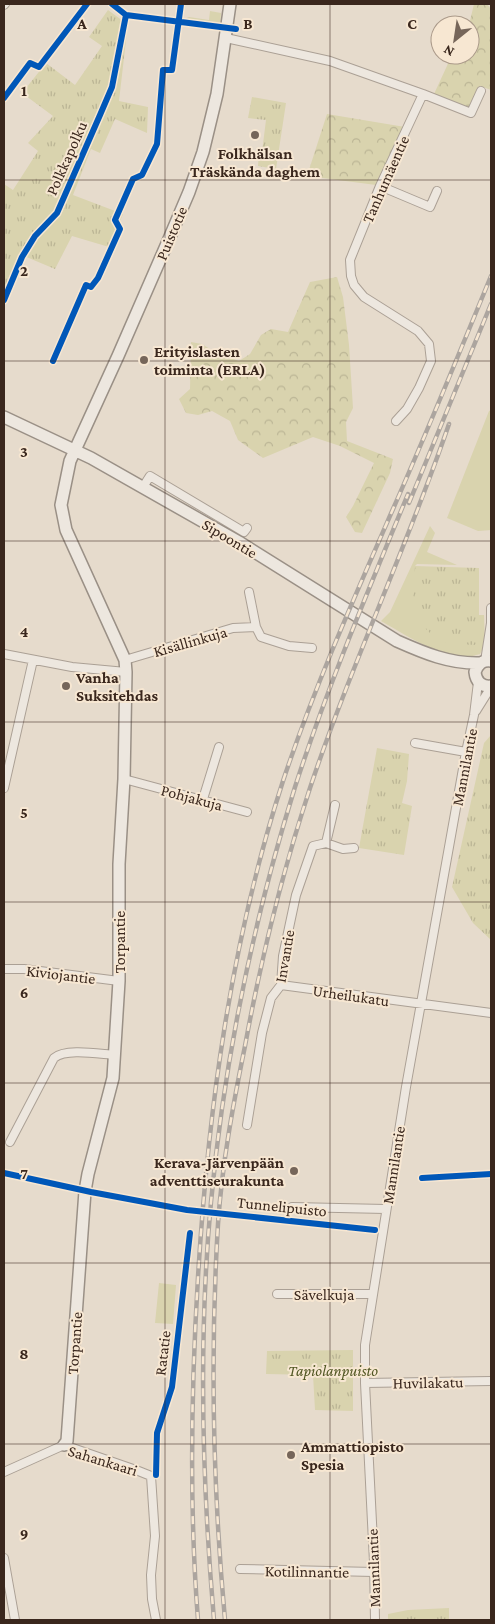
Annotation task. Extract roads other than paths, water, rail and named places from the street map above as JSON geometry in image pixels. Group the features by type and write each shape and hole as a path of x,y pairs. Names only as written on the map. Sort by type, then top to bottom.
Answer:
{"street":[{"name":"Puistotie","path":"76,450 189,192 203,152 212,120 230,4"},
{"path":"226,38 330,61 471,113 482,91"},
{"name":"Tanhumäentie","path":"396,421 407,409 431,361 429,344 418,331 364,297 354,285 351,276 350,260 380,186 423,94"},
{"path":"380,186 430,207 437,191"},
{"name":"Sipoontie","path":"4,417 76,450 239,542 397,641 424,653 454,662 485,662"},
{"name":"Torpantie","path":"64,1445 67,1441 84,1198 88,1174 113,1078 115,1055 119,981 120,864 126,672 125,660 66,530 61,505 70,461 76,450"},
{"path":"143,488 150,476 244,532 247,528"},
{"path":"250,592 256,627 260,637 289,646 312,648"},
{"path":"477,679 477,667 485,662 491,624 491,608"},
{"name":"Kisällinkuja","path":"125,660 233,628 256,627"},
{"path":"4,654 72,667 126,672"},
{"path":"4,788 33,660"},
{"name":"Sipoontie","path":"454,662 482,685 491,687"},
{"name":"Mannilantie","path":"375,1620 365,1345 420,1004 474,715 477,679"},
{"name":"Mannilantie","path":"474,715 491,687"},
{"path":"415,743 466,752"},
{"path":"203,800 219,747"},
{"name":"Pohjakuja","path":"124,779 248,812"},
{"path":"335,805 326,843 343,849 354,848"},
{"name":"Invantie","path":"247,1125 262,1033 271,998 281,985 283,956 296,895 313,846 326,843"},
{"name":"Kiviojantie","path":"4,969 24,969 119,981"},
{"name":"Urheilukatu","path":"281,985 491,1013"},
{"path":"10,1142 54,1058 59,1054 69,1053 115,1055"},
{"path":"292,1207 386,1209"},
{"name":"Sävelkuja","path":"276,1294 372,1294"},
{"name":"Huvilakatu","path":"365,1383 491,1381"},
{"name":"Sahankaari","path":"4,1472 64,1445 151,1476 155,1536 151,1575 152,1599 156,1620"},
{"path":"4,1558 15,1620"},
{"name":"Kotilinnantie","path":"240,1569 374,1572"}],"railway":[{"path":"198,1620 193,1534 192,1449 202,1214 208,1152 225,1026 249,903 283,781 321,678 431,422 491,276"},
{"path":"409,503 491,304"},
{"path":"225,1620 215,1472 214,1323 220,1202 236,1090 273,916 310,788 343,697 433,470 449,424"},
{"path":"214,1620 204,1463 204,1306 211,1202 232,1045 253,941 295,787 334,676 408,494"}],"place":[{"name":"Folkhälsan Träskända daghem","path":"255,135"},
{"name":"Erityislasten toiminta (ERLA)","path":"144,360"},
{"name":"Vanha Suksitehdas","path":"66,686"},
{"name":"Kerava-Järvenpään adventtiseurakunta","path":"294,1171"},
{"name":"Ammattiopisto Spesia","path":"291,1455"}],"park label":[{"name":"Tapiolanpuisto","path":"333,1370"}]}
